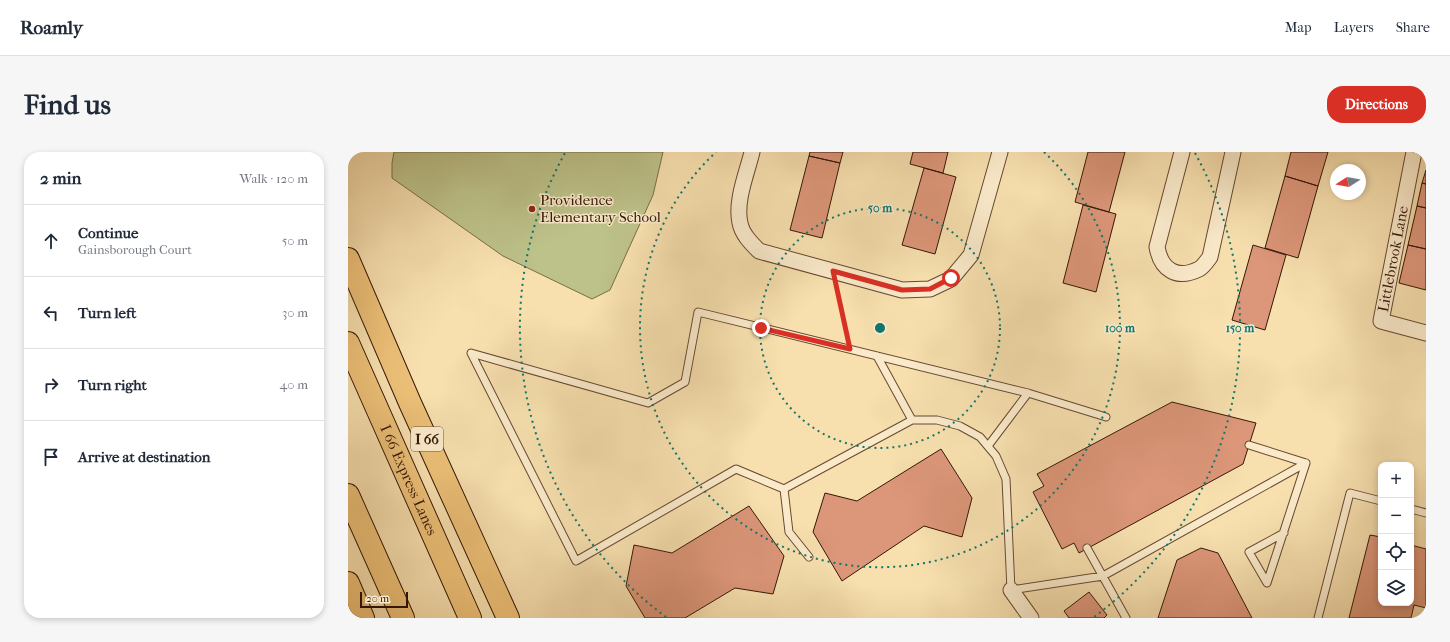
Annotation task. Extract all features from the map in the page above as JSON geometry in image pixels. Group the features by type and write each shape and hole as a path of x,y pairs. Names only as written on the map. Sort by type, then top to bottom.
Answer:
{"highway":[{"name":"I 66","path":"348,259 508,618"},
{"name":"I 66 Express Lanes","path":"348,343 470,618"},
{"path":"348,495 403,618"},
{"path":"348,584 363,618"}],"street":[{"path":"752,152 739,201 740,223 747,239 758,251 902,290 930,289 951,278 971,255 1000,152"},
{"path":"1182,152 1156,247 1158,256 1167,269 1180,274 1200,268 1210,257 1233,152"},
{"name":"Littlebrook Lane","path":"1414,152 1381,321 1426,333"},
{"path":"1011,590 1031,618"}],"lane":[{"path":"784,489 736,469 576,561 471,353 648,403 685,382 698,312 1028,393 1106,417"},
{"path":"877,356 912,420"},
{"path":"988,446 1028,393"},
{"path":"784,489 912,420 937,420 960,426 980,437 988,446 996,456 1006,479 1011,590 1103,576 1306,463"},
{"path":"1249,445 1306,463"},
{"path":"1284,532 1248,552 1267,583 1284,532 1306,463"},
{"path":"784,489 789,532 809,557"},
{"path":"1318,618 1350,493 1378,500"},
{"path":"1414,510 1426,512"},
{"path":"1087,548 1126,618"}],"path":[{"path":"833,271 850,349"}],"green space":[{"path":"394,152 663,152 653,195 610,290 592,299 503,256 392,178"}],"building":[{"path":"810,152 843,152 840,163 809,156"},
{"path":"913,152 948,152 943,173 910,164"},
{"path":"1088,152 1125,152 1109,212 1075,202"},
{"path":"1291,152 1328,152 1318,186 1285,176"},
{"path":"809,156 840,163 822,238 790,230"},
{"path":"924,168 956,177 935,254 902,245"},
{"path":"1426,170 1426,184 1422,183"},
{"path":"1285,176 1318,186 1298,258 1265,248"},
{"path":"1422,183 1426,184 1426,208 1417,206"},
{"path":"1083,205 1116,214 1096,292 1063,283"},
{"path":"1417,206 1426,208 1426,249 1408,245"},
{"path":"1253,245 1286,255 1265,330 1232,320"},
{"path":"1408,245 1426,249 1426,290 1399,283"},
{"path":"1172,402 1256,423 1243,464 1079,553 1074,543 1062,549 1033,492 1044,486 1037,474"},
{"path":"941,449 972,498 962,537 924,526 842,581 813,532 825,493 857,501"},
{"path":"749,506 784,556 773,594 735,588 685,618 645,618 626,586 634,545 672,553"},
{"path":"1370,535 1378,536 1378,606 1414,606 1411,618 1349,618"},
{"path":"1414,546 1426,549 1426,608 1414,605"},
{"path":"1201,548 1218,553 1252,618 1158,618 1177,560"},
{"path":"1089,592 1107,615 1104,618 1069,618 1064,611"}],"place":[{"name":"Providence Elementary School","path":"532,209"}],"route":[{"path":"761,328 850,349 833,271 902,290 930,289 951,278"}]}
